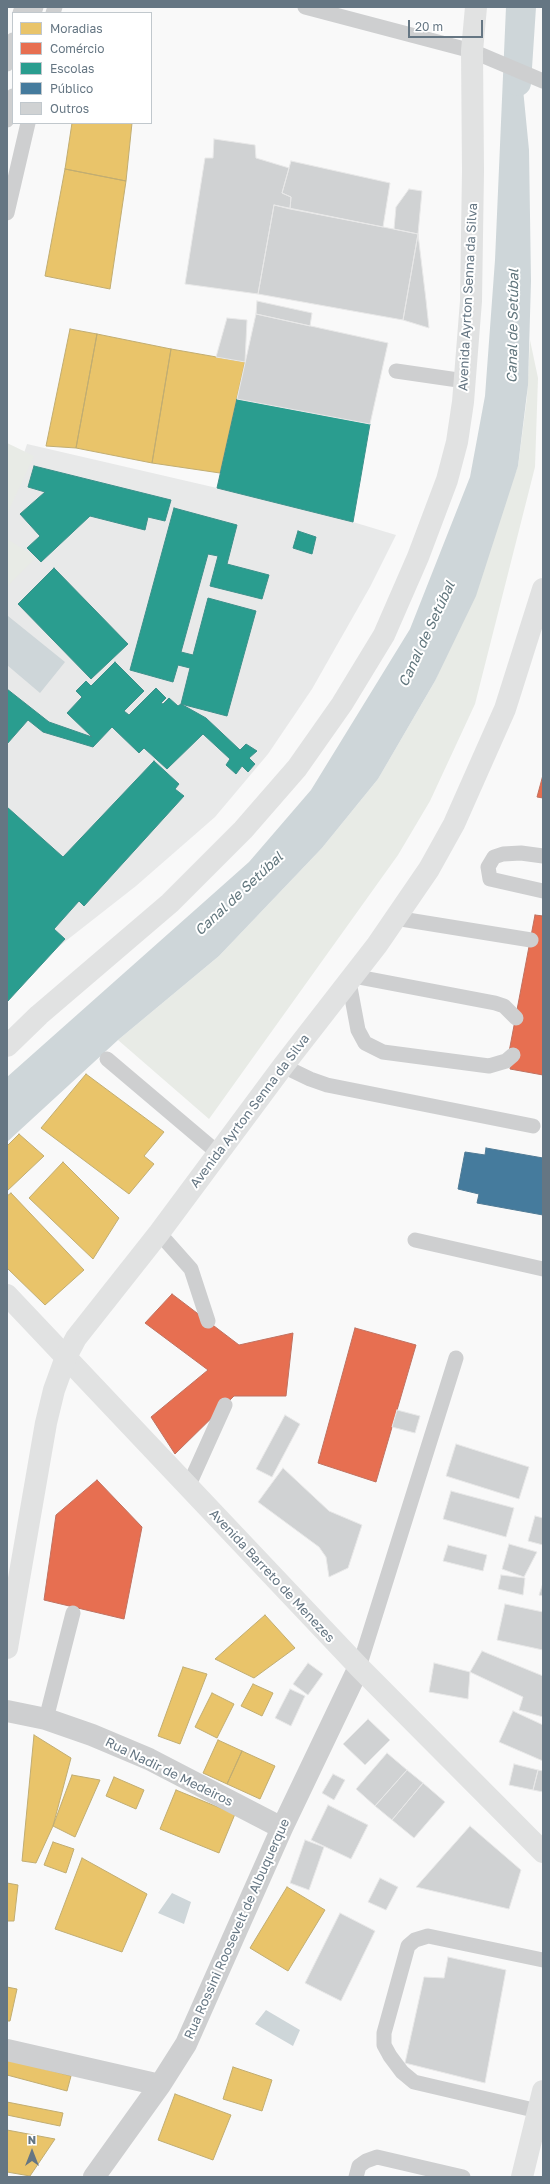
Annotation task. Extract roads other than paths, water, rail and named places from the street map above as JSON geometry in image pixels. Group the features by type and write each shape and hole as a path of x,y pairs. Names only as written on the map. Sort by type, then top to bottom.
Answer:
{"main road":[{"name":"Avenida Ayrton Senna da Silva","path":"7,1046 39,1015 170,903 243,830 297,768 342,704 384,635 420,550 447,480 457,442 465,381 471,294 473,171 472,51 476,7"},
{"name":"Avenida Ayrton Senna da Silva","path":"7,1648 46,1423 54,1390 66,1357 76,1338 159,1233 283,1066 351,979 429,869 454,824 505,709 543,589"},
{"name":"Avenida Barreto de Menezes","path":"7,1295 358,1667 543,1852"},
{"path":"522,2177 541,2101"}],"street":[{"name":"Rua Rossini Roosevelt de Albuquerque","path":"94,2177 160,2085 186,2044 282,1828 358,1667"},
{"name":"Rua Nadir de Medeiros","path":"7,1711 46,1719 92,1735 149,1759 282,1828"},
{"path":"7,2050 160,2085"}],"lane":[{"path":"305,7 472,51 542,81"},
{"path":"7,64 12,44"},
{"path":"7,120 12,100"},
{"path":"7,213 28,124"},
{"path":"396,371 465,381"},
{"path":"543,856 521,852 503,854 494,858 488,867 490,879 543,891"},
{"path":"395,918 531,940"},
{"path":"513,1055 506,1061 489,1066 383,1052 365,1043 358,1030 351,979 495,1003 504,1006 516,1018"},
{"path":"107,1059 218,1153"},
{"path":"283,1066 327,1085 533,1126"},
{"path":"159,1233 191,1269 208,1321"},
{"path":"415,1240 543,1269"},
{"path":"358,1667 456,1358"},
{"path":"188,1487 225,1405"},
{"path":"46,1719 73,1613"},
{"path":"541,2101 414,2082 402,2072 390,2056 384,2045 384,2033 408,1946 415,1940 428,1936 543,1960"},
{"path":"356,2177 359,2166 366,2161 377,2157 462,2177"}],"water":[{"path":"506,7 523,7 519,48 529,150 531,281 528,385 518,466 476,596 435,681 378,779 322,848 219,956 118,1040 7,1142 7,1077 249,862 311,790 410,629 470,477 485,396 495,260"},
{"path":"8,616 65,662 40,693 7,665"},
{"path":"172,1893 191,1902 184,1924 158,1913"},
{"path":"266,2010 300,2030 293,2046 255,2024"}],"waterway":[{"name":"Canal de Setúbal","path":"518,83 523,7"}]}
